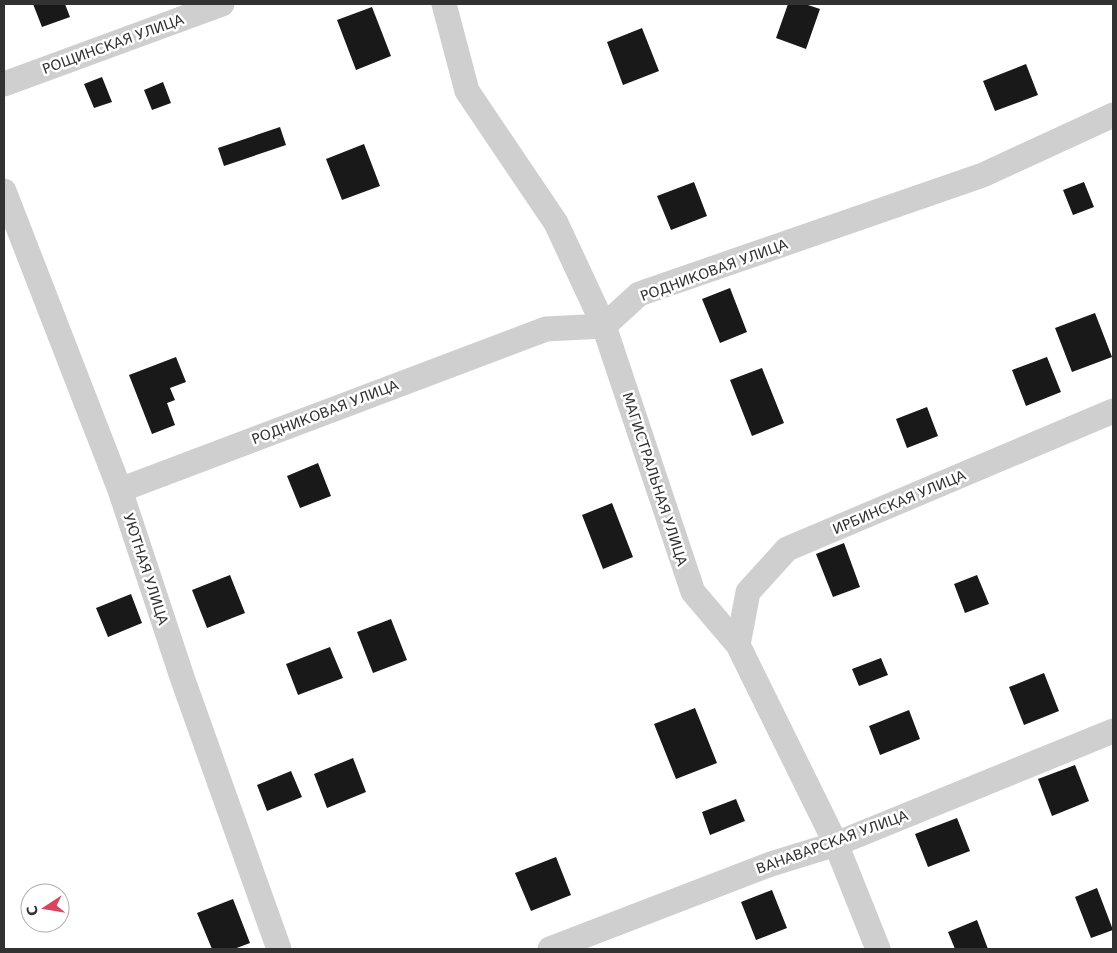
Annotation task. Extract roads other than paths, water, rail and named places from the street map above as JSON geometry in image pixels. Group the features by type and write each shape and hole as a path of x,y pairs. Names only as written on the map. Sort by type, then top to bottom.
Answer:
{"street":[{"name":"РОЩИНСКАЯ УЛИЦА","path":"4,84 222,4"},
{"name":"МАГИСТРАЛЬНАЯ УЛИЦА","path":"444,4 467,91 556,223 604,326 693,592 738,645 836,844 878,949"},
{"name":"РОДНИКОВАЯ УЛИЦА","path":"120,490 546,329 604,326 639,294 983,175 1113,115"},
{"name":"УЮТНАЯ УЛИЦА","path":"4,191 120,490 183,680 279,949"},
{"name":"ИРБИНСКАЯ УЛИЦА","path":"738,645 748,592 787,549 1113,411"},
{"name":"ВАНАВАРСКАЯ УЛИЦА","path":"550,949 771,864 836,844 1113,731"}]}
